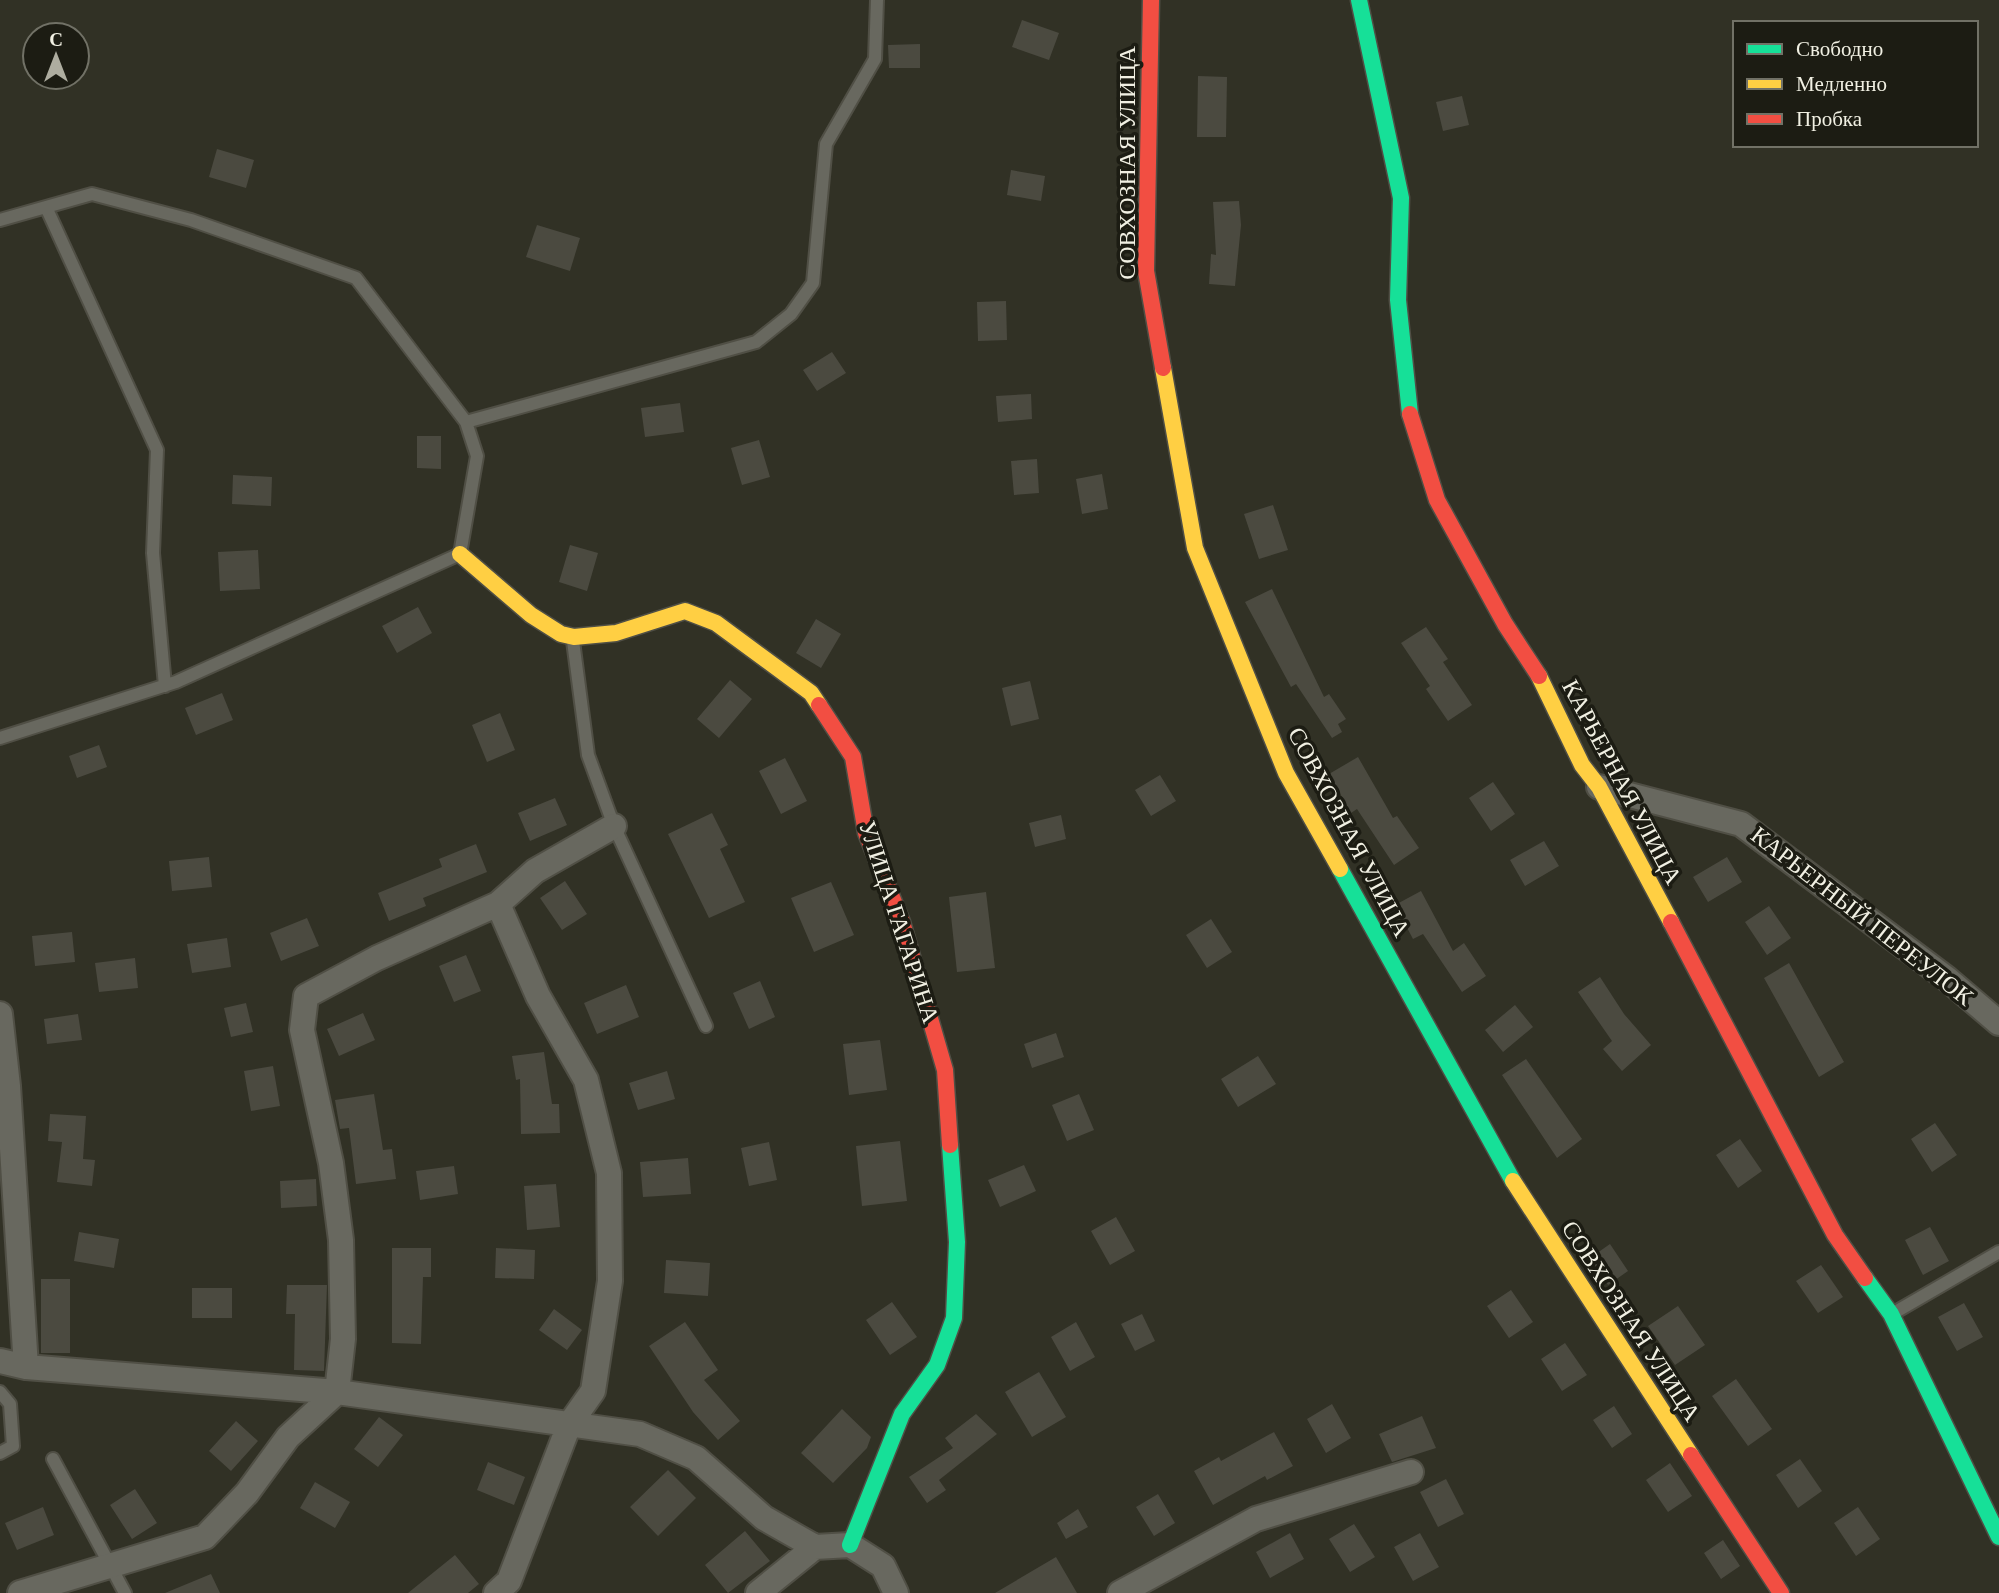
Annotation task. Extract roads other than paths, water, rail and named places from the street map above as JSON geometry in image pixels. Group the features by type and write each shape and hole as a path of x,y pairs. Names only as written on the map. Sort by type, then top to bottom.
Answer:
{"street":[{"name":"СОВХОЗНАЯ УЛИЦА","path":"1151,0 1146,271 1195,548 1286,773 1516,1186 1781,1593"},
{"name":"КАРЬЕРНАЯ УЛИЦА","path":"1359,0 1401,198 1398,300 1407,404 1437,500 1505,624 1546,686 1582,765 1599,788 1835,1235 1891,1314 1999,1537"},
{"path":"460,554 546,626 572,637"},
{"name":"УЛИЦА ГАГАРИНА","path":"572,637 644,627 685,611 716,623 811,693 853,757 866,833 902,922 946,1070 957,1242 954,1318 937,1365 902,1414 850,1545"},
{"name":"КАРЬЕРНЫЙ ПЕРЕУЛОК","path":"1599,788 1741,824 1946,978 1999,1023"},
{"path":"20,1593 110,1568 205,1537 247,1493 288,1437 337,1392 343,1339 341,1240 331,1163 302,1030 306,996 377,958 498,904 535,871 614,826"},
{"path":"496,1593 509,1581 569,1425 593,1391 610,1281 608,1173 586,1080 538,996 498,904"},
{"path":"0,1014 12,1139 26,1367"},
{"path":"0,1361 26,1367 337,1392 640,1434 696,1458 764,1518 814,1547 850,1545 883,1566 896,1593"},
{"path":"1120,1593 1256,1519 1411,1472"},
{"path":"758,1593 814,1547"}],"lane":[{"path":"466,422 756,342 791,314 813,283 826,144 875,59 877,0"},
{"path":"0,220 92,194 191,220 356,278 466,422 477,456 460,554 165,685 0,738"},
{"path":"46,207 157,450 153,553 165,685"},
{"path":"572,637 588,755 614,826 706,1027"},
{"path":"1891,1314 1999,1252"},
{"path":"0,1392 10,1404 13,1446 0,1453"},
{"path":"53,1459 125,1593"}]}
